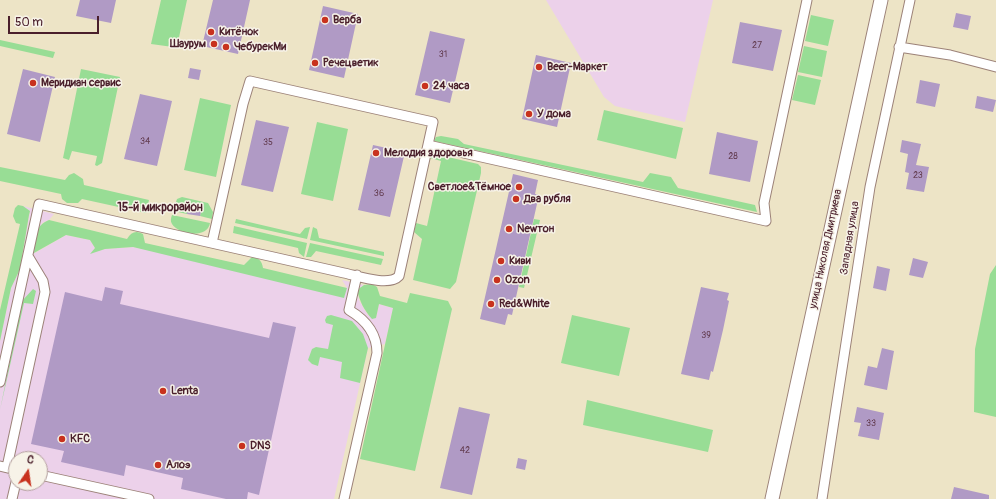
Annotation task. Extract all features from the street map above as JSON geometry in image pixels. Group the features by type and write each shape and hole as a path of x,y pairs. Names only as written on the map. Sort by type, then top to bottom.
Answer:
{"main road":[{"name":"улица Николая Дмитриева","path":"772,499 881,0"}],"street":[{"path":"428,145 766,221 764,203 807,0"},
{"name":"Западная улица","path":"822,499 870,187 910,0"},
{"path":"899,47 950,55 996,67"},
{"path":"0,382 39,204 212,243 357,275 392,281 399,276 433,122 250,81 243,104 212,243"},
{"path":"3,466 45,292 43,281 28,256"},
{"path":"344,499 377,348 374,334 366,323 349,310 357,275"},
{"path":"48,477 150,499"}],"shaded area":[{"path":"546,0 713,0 685,122 615,106 604,97"},
{"path":"23,206 54,214 49,220 42,223 35,253 66,235 90,240 95,248 91,253 105,249 133,247 347,288 342,280 364,285 357,290 359,300 368,315 376,318 379,304 393,308 385,344 368,348 334,499 0,499 0,341 11,288 20,269 30,211"}],"green space":[{"path":"161,0 187,0 178,42 173,47 151,44"},
{"path":"811,15 834,20 828,46 805,41"},
{"path":"0,40 55,52 53,58 0,46"},
{"path":"804,46 827,51 822,77 798,72"},
{"path":"81,69 120,77 102,163 97,166 95,165 97,156 72,151 69,160 63,158"},
{"path":"798,75 821,80 815,105 792,100"},
{"path":"200,98 231,105 216,177 184,170"},
{"path":"604,110 683,128 676,159 597,140"},
{"path":"317,122 348,129 333,201 301,194"},
{"path":"441,136 458,139 464,144 643,182 650,173 671,177 678,188 755,205 757,212 434,141 436,137"},
{"path":"435,154 478,164 481,167 481,173 456,282 450,289 413,280 422,239 414,232 416,223 427,226 441,161 430,158"},
{"path":"0,167 65,180 69,175 74,173 83,179 84,185 149,200 146,213 82,199 78,203 67,203 62,199 61,194 0,181"},
{"path":"182,197 208,203 213,212 212,219 200,216 202,207 189,204 187,214 173,211 177,199"},
{"path":"18,205 23,206 30,211 20,269 11,288 0,341 0,310 20,224 16,223 13,216 15,208"},
{"path":"172,215 210,223 204,232 192,234 186,233 175,228 171,221"},
{"path":"236,219 300,234 305,228 310,227 307,239 235,223"},
{"path":"534,219 540,220 524,288 519,287"},
{"path":"49,220 127,239 132,233 138,232 143,234 145,243 244,265 252,257 254,257 260,260 263,268 347,288 344,298 133,247 105,249 90,254 95,248 90,240 66,235 34,253 38,229"},
{"path":"234,226 307,243 304,257 299,253 298,248 233,233"},
{"path":"313,227 317,229 319,238 384,252 384,256 310,240"},
{"path":"310,243 383,259 381,265 316,251 311,257 306,257"},
{"path":"996,265 996,417 974,412 975,349 990,274"},
{"path":"372,284 377,287 380,296 407,303 410,293 448,301 452,309 415,471 360,459 393,308 379,304 376,318 372,319 363,306 357,290 364,285"},
{"path":"33,289 36,291 33,304 24,303 0,410 22,301"},
{"path":"331,315 352,321 363,334 368,348 360,383 340,378 342,362 320,357 318,366 312,364 308,360 312,349 316,347 328,349 333,325 326,323 325,320 327,316"},
{"path":"572,315 630,328 619,376 561,363"},
{"path":"587,400 713,430 708,452 583,425"}],"building":[{"path":"80,0 116,0 111,23 76,16"},
{"path":"213,0 250,0 238,54 202,46"},
{"path":"323,6 358,14 344,78 309,70"},
{"path":"956,13 971,16 968,30 953,27"},
{"path":"740,22 782,30 773,71 732,63"},
{"path":"430,31 465,39 450,103 415,95"},
{"path":"536,55 571,63 557,127 522,119"},
{"path":"190,68 201,70 199,80 188,78"},
{"path":"23,69 55,77 40,142 7,134"},
{"path":"920,80 940,84 935,107 916,103"},
{"path":"140,94 172,101 157,166 124,159"},
{"path":"977,96 996,100 993,112 975,108"},
{"path":"256,120 289,127 273,192 241,185"},
{"path":"717,132 758,141 750,182 709,174"},
{"path":"902,140 921,144 916,165 929,167 924,192 906,189 909,173 905,172 908,154 900,152"},
{"path":"373,145 405,152 390,217 358,210"},
{"path":"513,174 538,180 535,194 539,195 512,315 508,314 505,325 480,319"},
{"path":"189,204 202,207 200,216 187,214"},
{"path":"913,258 928,262 923,278 909,275"},
{"path":"877,266 890,269 886,291 873,288"},
{"name":"Lenta","path":"105,287 123,291 120,304 269,338 273,322 296,327 259,495 248,492 247,499 226,499 181,489 183,478 126,465 124,476 61,462 64,451 31,444 65,292 102,301"},
{"path":"701,287 729,293 727,300 729,301 723,330 713,372 711,371 709,380 681,374"},
{"path":"882,348 894,351 887,390 864,385 868,366 877,368"},
{"path":"459,407 490,414 472,495 440,488"},
{"path":"857,407 884,413 879,440 858,436 861,423 854,422"},
{"path":"518,458 527,460 525,470 516,468"},
{"path":"954,487 989,495 989,499 951,499"}],"place":[{"name":"Верба","path":"325,20"},
{"name":"Китёнок","path":"211,32"},
{"name":"Шаурум","path":"214,44"},
{"name":"ЧебурекМи","path":"226,47"},
{"name":"Речецветик","path":"315,63"},
{"name":"Beer-Маркет","path":"539,67"},
{"name":"Меридиан сервис","path":"33,83"},
{"name":"24 часа","path":"425,86"},
{"name":"У дома","path":"529,114"},
{"name":"Мелодия здоровья","path":"376,153"},
{"name":"Светлое&Тёмное","path":"519,187"},
{"name":"Два рубля","path":"516,199"},
{"name":"Newтон","path":"509,229"},
{"name":"Киви","path":"501,261"},
{"name":"Ozon","path":"497,280"},
{"name":"Red&White","path":"491,304"},
{"name":"Lenta","path":"163,391"},
{"name":"KFC","path":"62,439"},
{"name":"DNS","path":"242,446"},
{"name":"Алоэ","path":"158,465"}],"district":[{"name":"15-й микрорайон","path":"160,208"}]}
